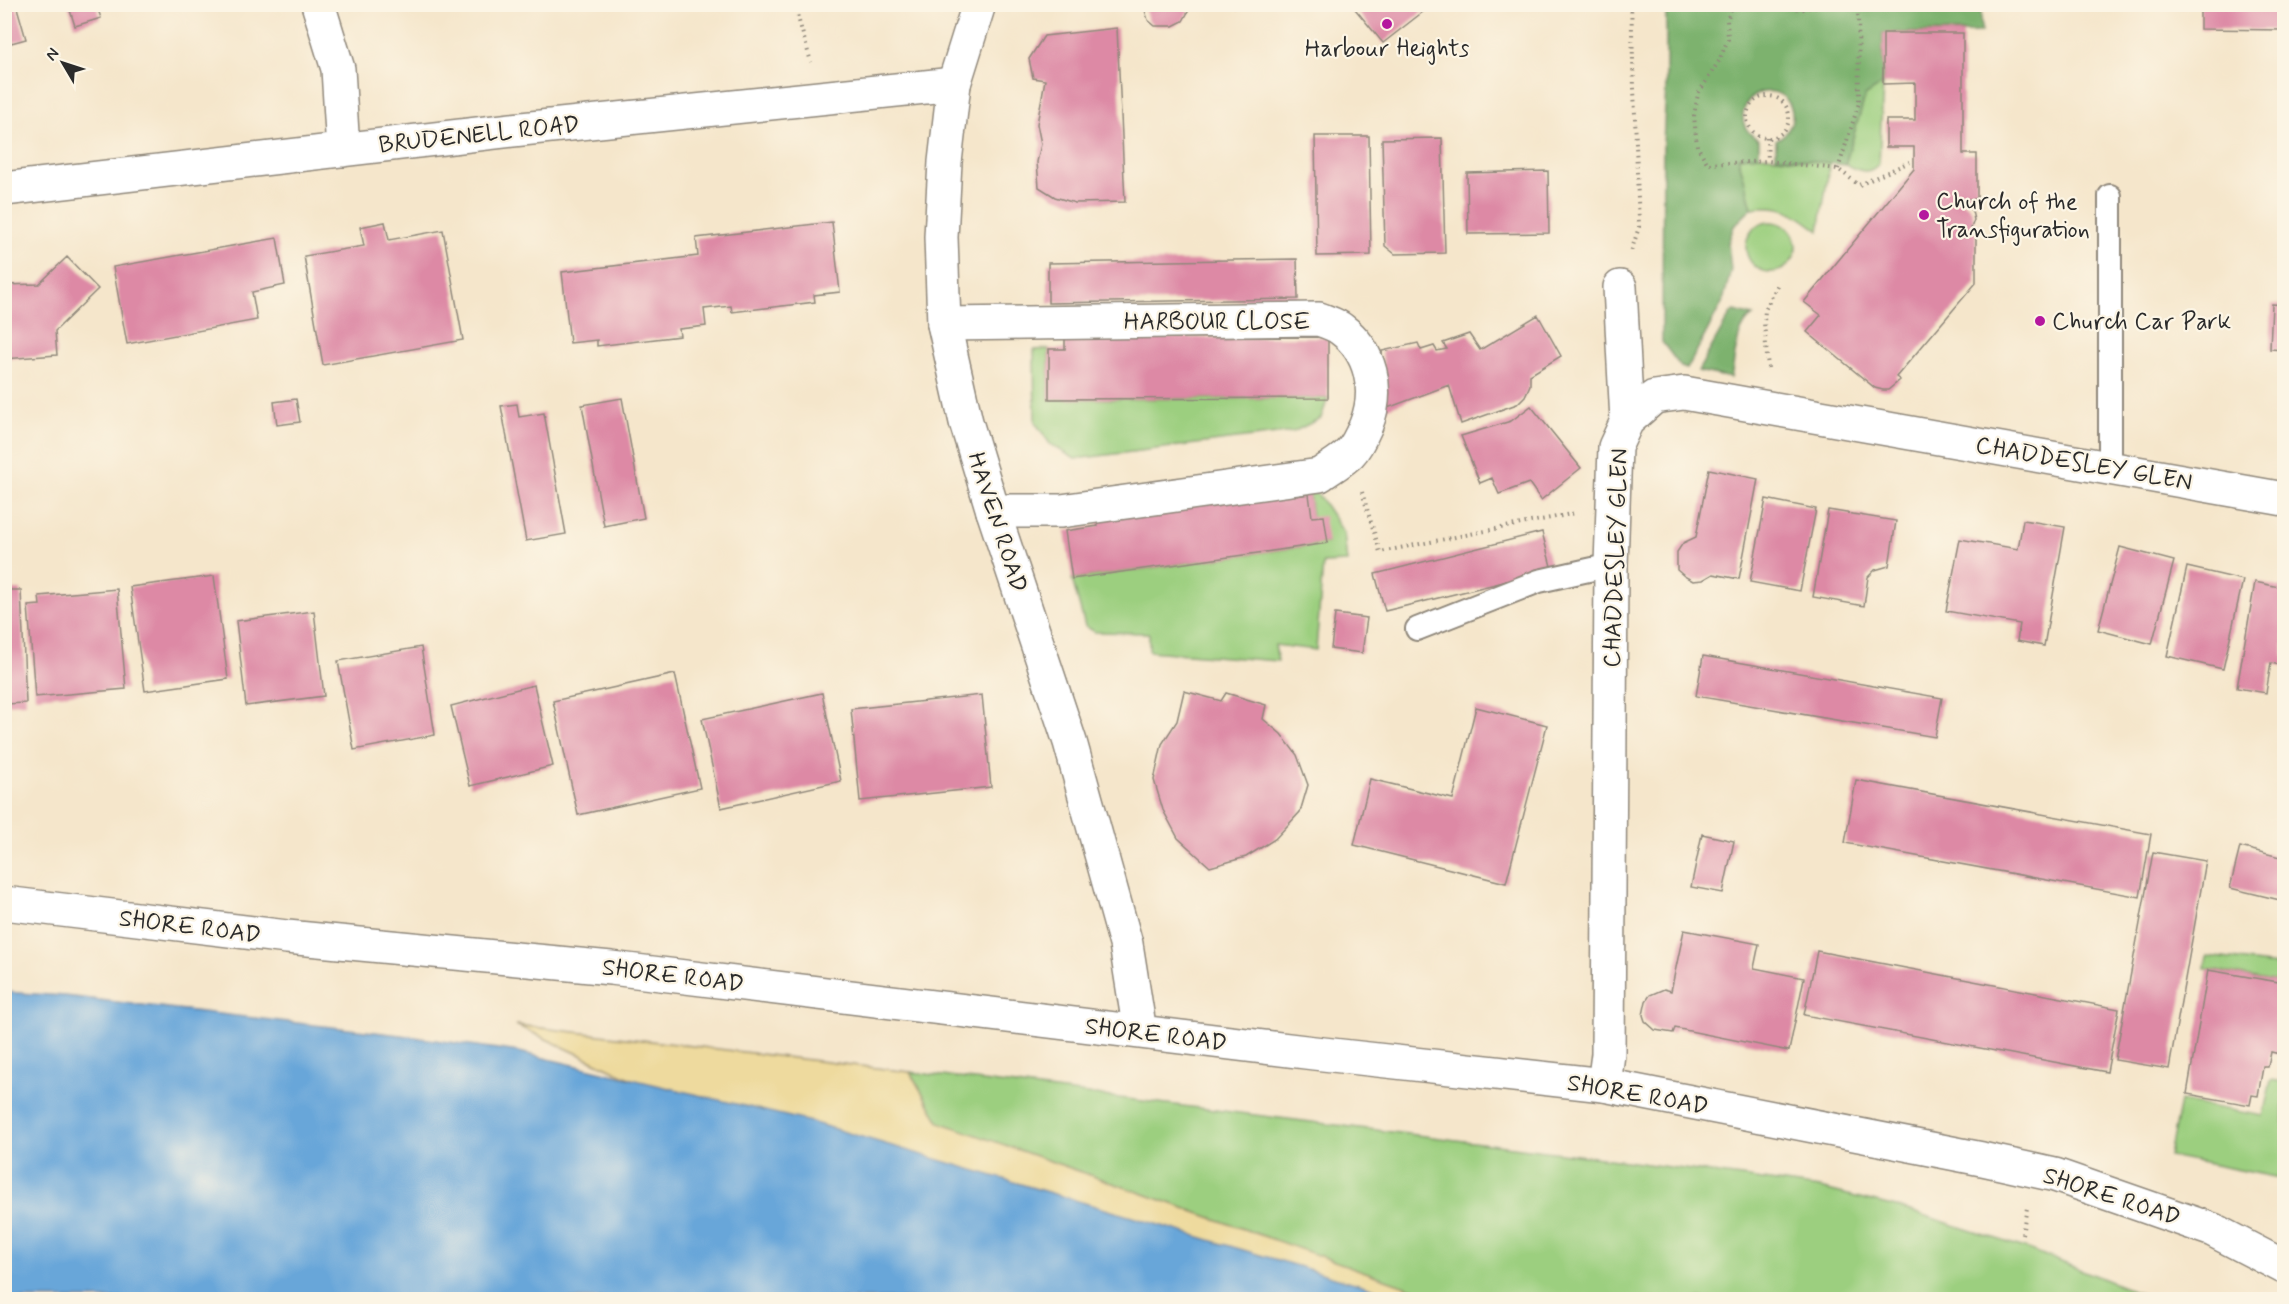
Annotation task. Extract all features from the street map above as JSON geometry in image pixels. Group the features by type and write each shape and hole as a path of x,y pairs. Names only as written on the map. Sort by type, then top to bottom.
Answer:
{"street":[{"path":"318,4 338,69 343,150"},
{"name":"HAVEN ROAD","path":"979,4 954,84 945,162 941,237 944,324 966,422 993,511 1070,742 1126,944 1140,1032"},
{"name":"BRUDENELL ROAD","path":"4,189 954,84"},
{"path":"1620,287 1627,421"},
{"name":"HARBOUR CLOSE","path":"944,324 1319,319 1339,327 1354,341 1363,353 1371,374 1373,394 1371,411 1362,434 1350,452 1320,475 1061,511 993,511"},
{"name":"CHADDESLEY GLEN","path":"1604,1085 1608,1054 1611,565 1615,447 1627,421 1654,397 1684,393 2284,499"},
{"name":"SHORE ROAD","path":"4,903 287,938 611,968 1604,1085 2055,1175 2213,1230 2284,1267"}],"lane":[{"path":"2110,196 2110,467"},
{"path":"1417,629 1539,581 1611,565"}],"path":[{"path":"794,4 822,97"},
{"path":"1620,287 1639,227 1631,4"},
{"path":"1733,4 1727,20 1728,39 1719,61 1698,94 1694,116 1697,146 1708,164 1768,161 1838,169 1859,185 1914,160"},
{"path":"1793,4 1799,10 1828,4"},
{"path":"1838,169 1859,103 1858,4"},
{"path":"1767,96 1780,100 1788,110 1789,117 1788,123 1780,134 1767,137 1754,133 1747,113 1754,101 1767,96"},
{"path":"1767,137 1768,161"},
{"path":"1772,408 1764,323 1765,310 1778,284"},
{"path":"1350,452 1380,552 1587,510 1612,511"}],"green space":[{"path":"1666,5 1981,5 1981,32 1883,33 1883,84 1865,96 1845,165 1776,156 1776,140 1786,133 1791,124 1790,105 1776,93 1766,92 1755,95 1748,101 1743,119 1749,133 1759,140 1759,155 1738,157 1752,208 1734,226 1728,243 1731,270 1723,301 1687,369 1681,367 1662,342"},
{"path":"1883,84 1879,164 1867,171 1845,165 1865,96"},
{"path":"1759,155 1830,163 1819,231 1803,219 1781,208 1752,208 1738,157"},
{"path":"1771,222 1789,229 1796,247 1789,265 1771,272 1753,265 1746,247 1753,229"},
{"path":"1735,311 1753,316 1747,321 1740,335 1731,378 1698,371 1731,313"},
{"path":"1049,349 1049,399 1328,398 1321,418 1293,432 1075,459 1050,444 1035,422 1034,350"},
{"path":"1295,487 1307,488 1319,496 1344,533 1347,562 1323,563 1316,650 1275,645 1278,661 1149,651 1149,633 1095,632 1085,626 1072,579 1327,543 1312,517 1309,494 1297,496"},
{"path":"2207,956 2284,966 2284,983 2205,969"},
{"path":"910,1072 1633,1162 1820,1188 1904,1209 2031,1250 2154,1299 1442,1299 939,1122"},
{"path":"2271,1080 2284,1082 2284,1153 2280,1178 2169,1156 2180,1101 2263,1116"}],"sand":[{"path":"516,1025 910,1072 939,1122 1442,1299 1314,1299 714,1117"}],"water":[{"path":"4,992 65,996 400,1035 519,1052 811,1122 1409,1299 5,1299"}],"building":[{"path":"4,4 16,4 26,39 4,45"},
{"path":"68,4 96,4 101,18 75,26"},
{"path":"1117,4 1189,4 1183,21 1173,26 1155,26 1148,20 1144,7 1117,8"},
{"path":"1209,4 1247,4 1247,8 1209,6"},
{"name":"Harbour Heights","path":"1351,4 1433,4 1383,43"},
{"path":"2098,4 2183,4 2183,7 2098,9"},
{"path":"2200,4 2284,4 2284,30 2200,29"},
{"path":"1117,28 1125,202 1075,203 1055,197 1039,187 1037,162 1041,144 1037,124 1045,80 1033,78 1029,59 1044,36"},
{"name":"Church of the Transfiguration","path":"1883,33 1963,33 1963,154 1977,154 1977,199 1956,199 1966,204 1972,211 1974,220 1971,228 1976,232 1976,283 1896,377 1900,380 1888,390 1875,388 1807,332 1821,315 1804,302 1914,169 1914,147 1886,147 1886,120 1915,120 1915,83 1883,84"},
{"path":"1315,136 1369,136 1371,255 1317,256"},
{"path":"1442,138 1445,253 1395,254 1385,246 1382,139"},
{"path":"1548,171 1549,233 1468,234 1467,173"},
{"path":"385,222 389,240 443,230 463,340 323,365 304,256 364,246 360,227"},
{"path":"832,222 840,292 814,295 815,302 732,312 731,306 704,309 706,326 679,329 680,336 597,346 597,340 570,343 562,272 698,256 696,238"},
{"path":"277,238 285,285 252,292 257,320 127,344 113,267"},
{"path":"67,257 98,289 55,331 57,355 4,359 4,285 39,284"},
{"path":"1297,259 1298,299 1048,303 1048,263"},
{"path":"2272,304 2284,305 2284,350 2270,349"},
{"path":"1538,315 1561,356 1530,375 1530,385 1525,396 1517,404 1461,424 1449,385 1385,409 1382,351 1418,343 1421,350 1434,346 1437,351 1447,349 1443,343 1469,334 1480,350"},
{"path":"1328,337 1328,398 1049,399 1049,349 1065,349 1065,338"},
{"path":"622,398 644,518 604,526 582,405"},
{"path":"296,399 300,422 277,425 274,402"},
{"path":"517,404 519,417 544,413 566,534 526,541 501,406"},
{"path":"1531,406 1581,468 1541,500 1529,483 1499,494 1492,478 1480,483 1461,436 1511,421"},
{"path":"1709,469 1758,479 1739,579 1713,574 1703,580 1693,581 1677,570 1677,552 1683,543 1696,537"},
{"path":"1295,487 1297,496 1309,494 1312,517 1324,516 1328,543 1072,579 1065,531 1098,526 1096,515"},
{"path":"1766,499 1816,509 1800,591 1750,582"},
{"path":"1828,510 1896,521 1889,566 1875,570 1868,577 1864,606 1813,597"},
{"path":"2023,520 2065,527 2044,646 2017,641 2020,624 1946,611 1960,539 2018,549"},
{"path":"1542,532 1552,570 1385,611 1375,574"},
{"path":"2120,547 2174,561 2152,644 2098,630"},
{"path":"2187,567 2243,580 2223,669 2167,656"},
{"path":"214,576 228,679 145,691 130,587"},
{"path":"2255,582 2284,588 2284,666 2271,663 2266,693 2237,688"},
{"path":"117,589 126,689 35,697 28,606 40,605 39,596"},
{"path":"4,590 21,590 26,703 4,704"},
{"path":"314,611 324,696 246,706 236,621"},
{"path":"1335,614 1367,618 1362,653 1331,649"},
{"path":"421,647 435,735 354,750 338,661"},
{"path":"1703,656 1942,698 1935,737 1696,696"},
{"path":"675,674 700,788 578,815 553,701"},
{"path":"534,685 553,766 470,786 451,706"},
{"path":"1184,691 1221,701 1226,693 1266,705 1263,719 1281,734 1297,755 1308,785 1300,812 1275,839 1246,857 1210,867 1178,838 1163,810 1154,780 1162,744 1177,721"},
{"path":"822,693 841,781 721,808 702,719"},
{"path":"982,695 991,787 860,801 851,709"},
{"path":"1476,707 1547,725 1506,883 1354,845 1370,779 1453,799"},
{"path":"1856,780 2151,834 2140,897 1845,843"},
{"path":"1702,834 1734,841 1723,893 1691,887"},
{"path":"2240,847 2284,858 2284,901 2230,888"},
{"path":"2153,852 2206,861 2169,1069 2115,1060"},
{"path":"1684,930 1759,944 1754,968 1804,978 1789,1051 1675,1028 1673,1033 1655,1030 1645,1021 1643,1015 1650,995 1664,989 1671,991"},
{"path":"1817,951 2119,1009 2107,1072 1804,1015"},
{"path":"2208,970 2284,983 2284,1055 2271,1052 2268,1067 2263,1067 2258,1096 2252,1095 2250,1105 2187,1094"}],"place":[{"name":"Harbour Heights","path":"1387,24"},
{"name":"Church of the Transfiguration","path":"1924,215"},
{"name":"Church Car Park","path":"2040,321"}]}
